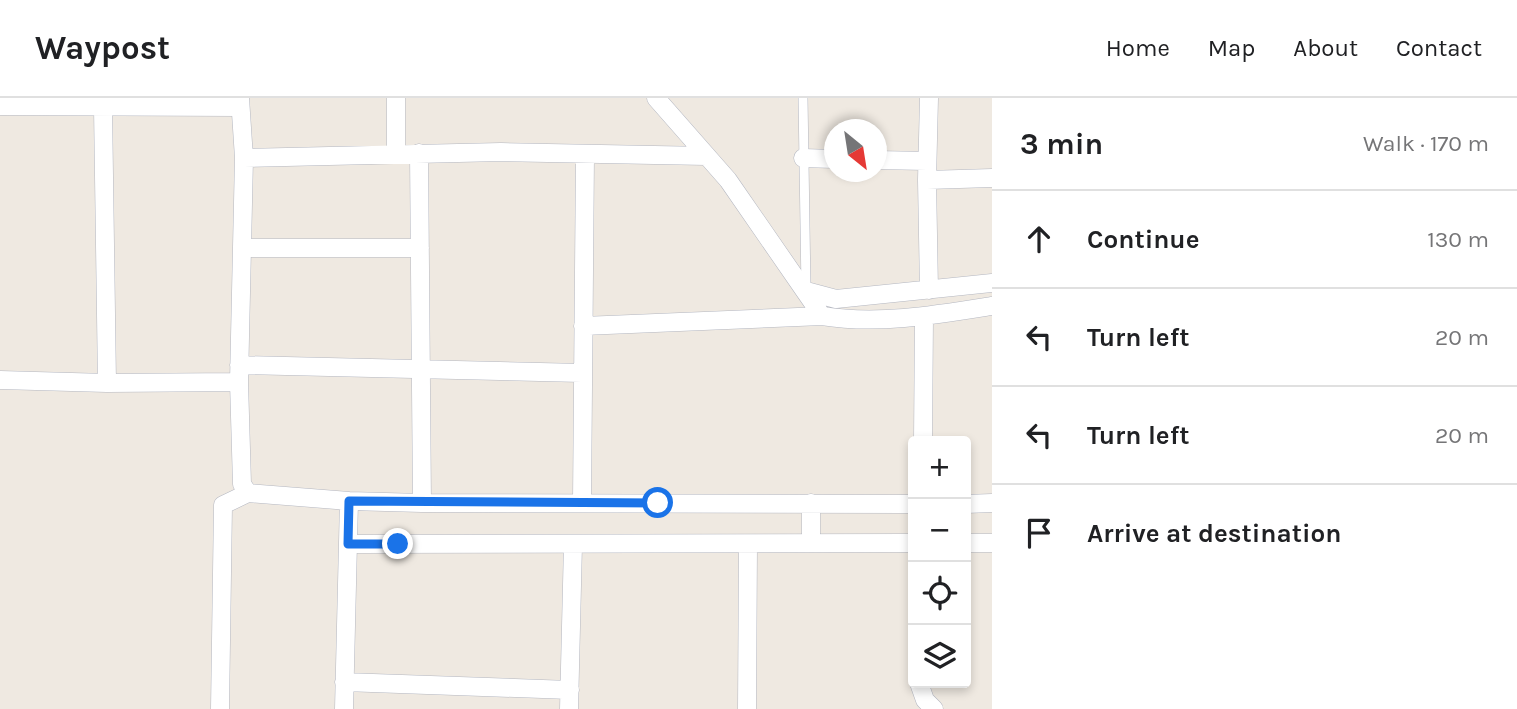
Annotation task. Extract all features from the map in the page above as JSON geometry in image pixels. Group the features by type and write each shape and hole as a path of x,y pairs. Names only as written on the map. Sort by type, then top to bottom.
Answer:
{"street":[{"path":"396,98 396,153"},
{"path":"656,98 728,180 822,316"},
{"path":"929,98 929,290"},
{"path":"0,106 103,107 240,103 244,158 239,374 242,484 248,493"},
{"path":"103,107 107,383"},
{"path":"244,158 501,152 707,156"},
{"path":"419,153 422,503"},
{"path":"582,503 585,155"},
{"path":"803,158 824,159"},
{"path":"887,160 927,161"},
{"path":"927,180 992,178"},
{"path":"242,248 420,248"},
{"path":"806,291 836,299 992,283"},
{"path":"583,326 822,316 848,320 924,317 992,306"},
{"path":"923,436 924,317"},
{"path":"0,380 107,383 239,374 421,369 582,373"},
{"path":"220,709 223,505 248,493 349,501 422,503 908,504"},
{"path":"344,709 349,501"},
{"path":"811,503 811,543"},
{"path":"971,503 992,503"},
{"path":"971,543 992,543"},
{"path":"348,544 908,544"},
{"path":"569,709 573,544"},
{"path":"747,709 748,544"},
{"path":"344,682 569,690"}],"lane":[{"path":"803,98 806,291"}],"route":[{"path":"398,544 348,544 349,501 658,503"}]}
